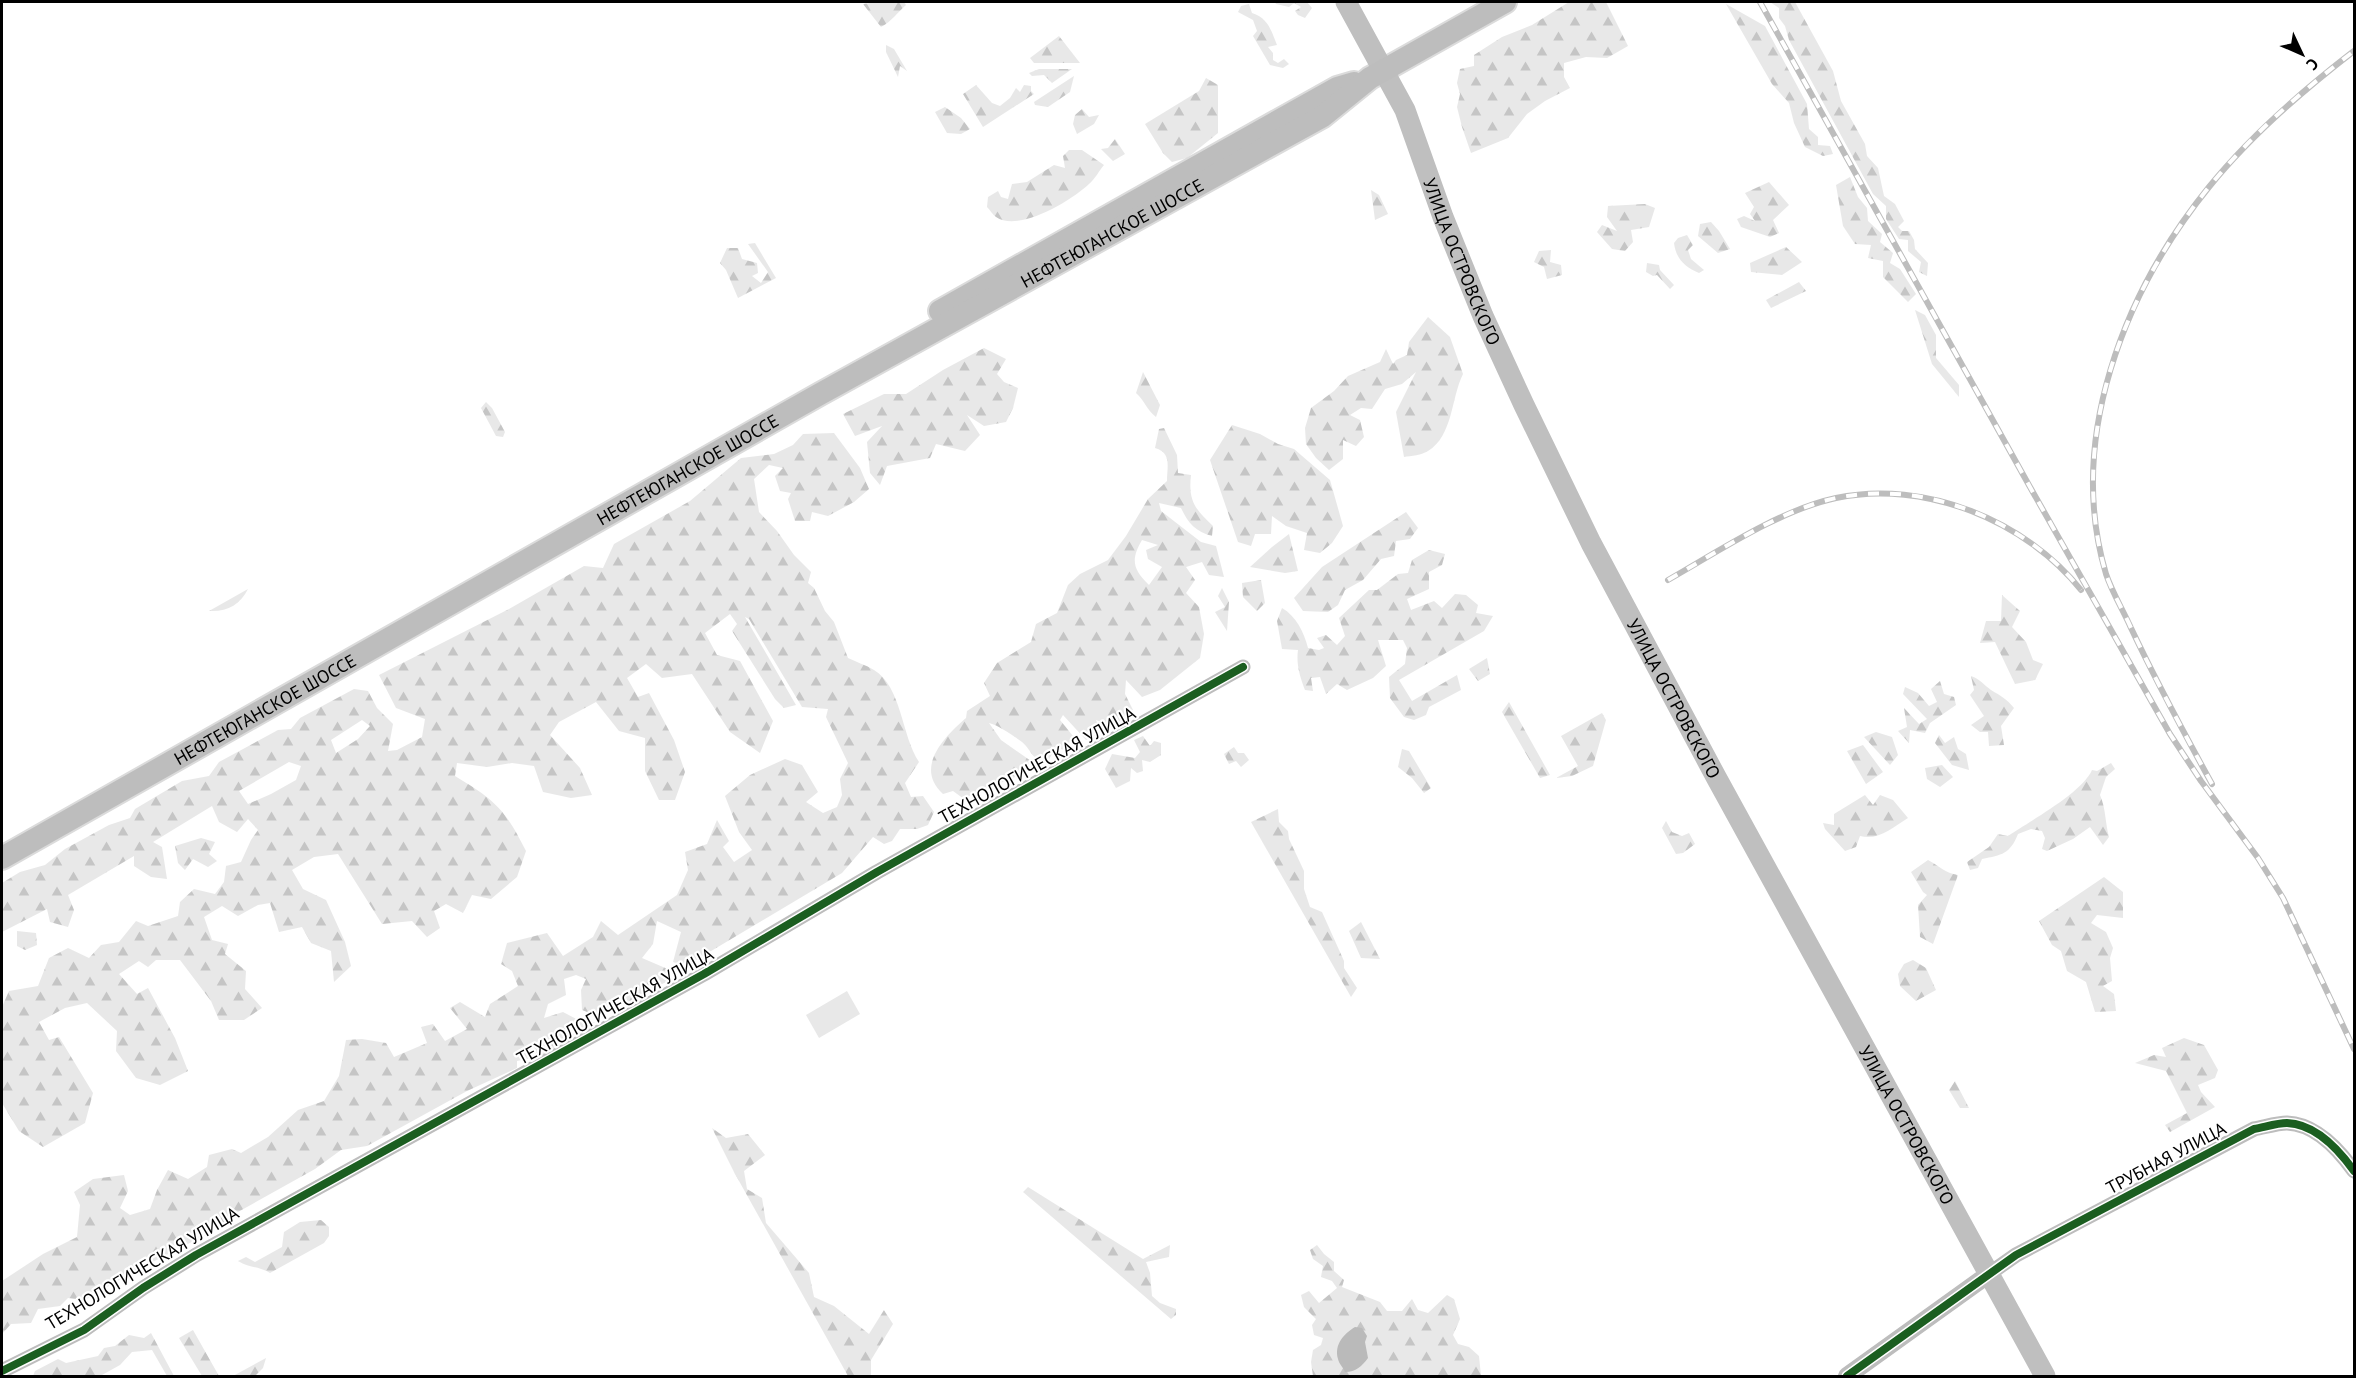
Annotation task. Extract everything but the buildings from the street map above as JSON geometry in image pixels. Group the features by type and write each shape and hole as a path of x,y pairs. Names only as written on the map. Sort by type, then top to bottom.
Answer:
{"main road":[{"name":"УЛИЦА ОСТРОВСКОГО","path":"1346,2 1377,74 1406,110 1443,217 1484,316 1591,543 1716,777 2044,1377"},
{"name":"НЕФТЕЮГАНСКОЕ ШОССЕ","path":"2,858 820,394 1323,116 1377,74 1505,2"},
{"name":"НЕФТЕЮГАНСКОЕ ШОССЕ","path":"2,840 1336,88 1377,74"}],"street":[{"name":"ТЕХНОЛОГИЧЕСКАЯ УЛИЦА","path":"2,1371 84,1330 143,1288 196,1255 704,974 877,872 1243,667"},
{"name":"ТРУБНАЯ УЛИЦА","path":"1989,1274 2016,1255 2254,1129 2288,1123 2310,1129 2341,1153 2355,1171"},
{"path":"1847,1377 1989,1274"}],"green space":[{"path":"904,2 906,5 881,27 863,4"},
{"path":"1275,2 1307,2 1312,8 1305,18 1295,11 1301,7 1294,3 1289,7"},
{"path":"1569,2 1606,2 1628,46 1607,58 1586,57 1564,63 1564,77 1570,88 1545,101 1527,114 1508,138 1471,153 1457,107 1460,94 1457,83 1460,69 1474,66 1474,55 1502,37 1532,25"},
{"path":"1770,2 1795,2 1833,71 1841,101 1865,144 1867,156 1878,168 1884,196 1895,204 1904,221 1898,227 1902,231 1909,231 1914,240 1915,249 1928,263 1927,276 1919,272 1921,262 1908,251 1908,240 1899,239 1886,219 1886,206 1873,194 1789,40 1785,26 1779,18 1779,8"},
{"path":"1249,4 1252,13 1265,21 1273,34 1277,45 1268,47 1273,53 1273,60 1278,63 1284,59 1289,64 1283,68 1270,65 1253,36 1257,31 1253,20 1238,12 1241,6"},
{"path":"1726,4 1765,26 1807,104 1809,129 1818,137 1818,145 1830,146 1833,154 1823,156 1805,147 1794,123 1789,103 1772,84"},
{"path":"1059,36 1080,63 1034,63 1030,58"},
{"path":"886,45 894,49 907,71 900,66 898,77 886,52"},
{"path":"1039,69 1072,69 1052,83 1044,75 1032,76 1029,73"},
{"path":"1074,76 1070,92 1048,107 1035,105 1034,102"},
{"path":"1206,78 1218,85 1218,133 1187,158 1172,162 1163,153 1145,124 1199,91"},
{"path":"976,85 992,103 1000,106 1010,98 1016,88 1020,92 1024,85 1031,86 1034,94 983,127 963,94"},
{"path":"945,107 961,118 970,129 961,134 947,133 935,112"},
{"path":"1082,109 1089,117 1099,115 1094,124 1077,134 1073,124 1075,115"},
{"path":"1115,139 1125,154 1113,161 1101,149 1108,148"},
{"path":"1069,150 1082,150 1104,165 1091,182 1071,198 1045,212 1018,221 1006,221 996,217 987,207 988,197 998,191 1001,197 1008,199 1012,184 1027,182 1054,165 1065,168 1063,156"},
{"path":"1850,177 1858,197 1867,208 1868,221 1882,234 1880,242 1893,253 1890,263 1900,269 1916,294 1908,302 1883,277 1883,261 1868,258 1871,245 1855,244 1843,226 1836,185"},
{"path":"1769,182 1789,205 1773,220 1779,233 1770,237 1741,227 1737,219 1744,216 1755,221 1750,214 1754,207 1745,193"},
{"path":"1371,190 1379,195 1388,214 1375,220"},
{"path":"1645,204 1655,208 1649,227 1631,230 1633,242 1625,251 1612,249 1597,232 1602,225 1617,231 1607,217 1608,206"},
{"path":"1711,222 1730,249 1718,253 1698,236 1700,224"},
{"path":"1687,235 1693,245 1688,250 1691,259 1704,270 1699,273 1682,262 1675,249 1674,243 1678,238"},
{"path":"755,243 776,278 738,298 726,270 720,263 727,248 738,248 742,259 757,263 758,273 752,276 761,283 768,272 748,244"},
{"path":"1786,247 1802,262 1782,275 1751,272 1750,263"},
{"path":"1551,250 1550,262 1561,265 1562,275 1547,279 1544,267 1534,262 1539,251"},
{"path":"1647,263 1659,265 1660,270 1674,285 1670,289 1657,275 1653,276 1646,272"},
{"path":"1799,282 1806,291 1771,308 1766,300"},
{"path":"1915,310 1925,315 1936,335 1936,358 1959,385 1959,397 1932,364"},
{"path":"1428,317 1450,337 1463,374 1442,436 1426,452 1404,457 1396,412 1416,372 1402,384 1385,389 1372,409 1361,408 1350,415 1360,420 1364,437 1356,446 1343,440 1343,459 1329,470 1306,444 1305,428 1311,408 1334,391 1348,376 1380,362 1386,349 1393,364 1407,355 1409,342"},
{"path":"984,348 1006,359 997,374 1004,382 1018,388 1013,408 1006,422 984,426 967,415 980,435 965,451 936,444 930,458 887,466 880,485 870,473 867,442 882,426 855,436 843,414 884,394 906,394 943,370"},
{"path":"1143,372 1160,405 1156,417 1136,393"},
{"path":"486,402 492,408 505,432 503,437 496,436 481,408"},
{"path":"1232,425 1294,449 1330,480 1343,526 1332,543 1320,553 1304,550 1307,533 1286,526 1272,516 1271,534 1255,534 1251,546 1238,542 1210,460"},
{"path":"1164,428 1177,455 1178,473 1191,475 1190,484 1194,504 1213,526 1212,536 1193,526 1181,508 1159,503 1161,511 1201,542 1216,546 1224,577 1209,575 1202,562 1186,567 1195,580 1186,593 1199,607 1204,634 1200,658 1160,690 1142,697 1126,680 1125,694 1133,710 1113,727 1096,720 1100,733 1086,740 1063,715 1060,720 1073,736 1065,750 1051,747 1052,754 1047,763 1035,757 1015,737 989,723 1001,740 1031,761 1018,776 964,799 953,791 943,794 931,774 935,753 949,734 966,718 967,711 990,696 984,683 997,663 1031,642 1036,624 1057,613 1068,585 1080,574 1108,560 1126,536 1148,499 1167,481 1166,457 1164,453 1155,448 1159,429","holes":["1142,540 1158,545 1146,550 1148,559 1162,567 1149,585 1136,569 1136,553"]},
{"path":"834,433 860,468 869,489 854,502 828,516 812,512 810,521 795,521 788,499 791,493 780,491 775,476 783,468 769,465 754,479 759,512 811,572 808,583 814,588 825,611 834,622 848,658 874,670 883,678 896,699 908,739 919,762 905,783 911,797 923,796 934,812 928,825 917,829 900,829 892,841 884,844 873,837 842,873 686,966 673,962 681,932 657,921 653,944 642,958 670,970 666,982 600,1017 582,1010 581,990 586,979 576,975 564,979 566,995 548,1004 544,1018 563,1012 582,1022 595,1022 541,1056 517,1061 517,1068 467,1091 367,1146 341,1150 315,1169 229,1217 223,1226 131,1273 85,1300 68,1298 60,1306 38,1309 31,1323 11,1324 2,1334 2,1281 43,1254 77,1237 80,1205 74,1192 93,1179 124,1175 128,1191 120,1208 130,1215 150,1209 168,1170 188,1179 207,1167 209,1155 232,1149 241,1153 268,1137 298,1110 324,1101 339,1076 346,1040 362,1039 386,1043 394,1057 427,1043 421,1027 433,1024 445,1041 467,1029 450,1008 460,1002 485,1017 490,1004 518,986 512,971 501,964 507,943 547,933 563,956 593,937 601,921 618,935 677,895 688,870 685,852 707,844 717,820 729,841 723,847 734,862 752,850 739,832 725,796 750,775 785,759 802,765 818,792 806,802 823,813 837,807 842,795 840,779 848,763 826,717 828,709 802,707 749,619 745,617 796,705 784,708 775,699 732,631 737,624 730,614 705,633 717,655 740,661 773,721 760,753 730,732 692,674 662,678 646,664 627,678 638,697 649,693 674,740 685,772 675,800 659,800 645,771 645,738 619,731 596,702 559,722 550,735 580,768 592,795 571,798 543,792 534,766 512,763 487,767 457,763 455,776 490,799 505,815 519,837 526,851 517,877 491,899 472,895 463,913 446,904 434,911 440,928 427,937 412,921 382,924 338,854 314,857 292,870 303,889 326,900 345,942 351,966 334,982 331,951 311,943 302,927 279,932 270,903 258,905 238,916 222,906 204,917 212,940 228,944 225,954 246,971 245,989 262,1008 244,1020 219,1020 211,1001 180,960 156,960 148,967 139,961 119,974 137,994 148,988 175,1038 188,1071 160,1085 136,1078 116,1051 117,1031 87,1003 65,1008 39,1022 49,1040 59,1037 93,1093 85,1123 43,1147 19,1131 2,1103 2,1007 9,991 38,986 49,958 68,948 89,958 101,945 119,942 136,921 148,926 178,916 180,902 194,889 215,894 224,882 226,866 241,862 258,830 248,819 237,832 219,822 212,806 153,842 162,847 167,879 151,877 134,866 134,856 68,895 74,910 68,927 50,922 47,909 2,932 2,883 20,872 45,865 65,849 109,825 130,818 135,809 182,781 209,776 219,762 278,730 291,729 300,718 354,689 368,691 377,708 393,724 388,751 397,750 422,737 425,719 396,708 379,675 509,609 584,566 603,568 614,544 690,501 741,458 774,454 793,445 803,434","holes":["362,720 370,726 358,739 336,753 331,740","289,762 301,766 296,780 248,804 239,791"]},
{"path":"1406,512 1418,528 1410,539 1396,541 1394,556 1381,559 1363,580 1345,590 1338,605 1328,612 1303,611 1294,598 1322,567"},
{"path":"1289,534 1298,571 1285,573 1250,567 1272,547"},
{"path":"1429,550 1445,554 1442,565 1429,572 1429,589 1407,599 1411,610 1434,601 1442,608 1455,594 1466,595 1478,605 1476,613 1493,616 1484,631 1399,680 1412,701 1457,675 1461,690 1429,707 1426,715 1414,720 1404,717 1390,698 1389,677 1405,664 1407,648 1403,640 1378,640 1386,666 1373,678 1347,690 1337,684 1326,694 1320,677 1311,678 1313,691 1305,690 1299,670 1298,650 1282,649 1277,621 1282,608 1299,625 1308,648 1319,650 1324,648 1317,638 1326,635 1337,645 1345,636 1339,618 1369,590 1377,590 1398,574 1408,573 1412,560"},
{"path":"1261,580 1265,603 1257,611 1243,597 1242,583"},
{"path":"1222,588 1229,602 1227,631 1215,612 1225,607 1218,596"},
{"path":"248,589 232,606 209,611"},
{"path":"2002,595 2020,611 2012,627 2026,642 2033,660 2043,664 2035,680 2015,684 1995,642 1980,643 1986,621 2001,621"},
{"path":"1487,658 1490,674 1478,681 1469,669"},
{"path":"1971,676 2004,698 2014,708 2001,726 2004,745 1989,746 1988,732 1980,732 1971,725 1984,716 1970,695 1974,690"},
{"path":"1940,681 1944,694 1954,697 1956,705 1930,723 1925,733 1910,730 1909,743 1898,731 1907,727 1904,708 1919,724 1927,719 1903,694 1905,687 1918,693 1929,706 1937,702 1931,689"},
{"path":"1509,702 1550,775 1540,778 1502,712"},
{"path":"1602,713 1606,720 1593,766 1572,776 1556,778 1578,766 1561,736"},
{"path":"1876,732 1892,737 1898,755 1890,765 1864,737"},
{"path":"1939,735 1945,743 1954,737 1958,749 1966,754 1969,770 1952,765 1935,743"},
{"path":"1143,736 1150,746 1154,741 1161,743 1161,755 1150,762 1142,760 1143,771 1137,773 1131,768 1130,781 1116,788 1105,769 1112,754 1135,758 1140,752 1134,740"},
{"path":"1863,745 1883,772 1866,784 1847,751"},
{"path":"1234,747 1238,753 1244,753 1249,760 1241,767 1236,761 1229,764 1224,754"},
{"path":"1402,749 1409,751 1431,788 1424,793 1412,778 1398,767"},
{"path":"2111,763 2115,769 2106,777 2100,795 2109,837 2103,845 2090,827 2073,839 2047,851 2042,849 2045,838 2042,831 2031,829 2018,834 2008,850 1982,859 1978,868 1970,870 1967,862 1989,847 1998,834 2008,836 2042,815 2078,788 2092,770 2097,771"},
{"path":"1942,765 1953,777 1940,787 1927,779 1925,768"},
{"path":"1865,795 1873,805 1880,795 1893,800 1908,818 1879,835 1860,836 1856,847 1845,851 1825,829 1823,823 1834,825 1834,814"},
{"path":"1278,809 1279,822 1288,831 1289,839 1304,871 1304,889 1310,907 1322,912 1344,961 1344,968 1357,988 1351,997 1251,822"},
{"path":"1666,821 1672,832 1682,836 1689,833 1695,844 1683,853 1676,854 1662,828"},
{"path":"201,838 215,842 209,854 217,861 208,867 193,859 185,870 178,863 175,846"},
{"path":"1928,860 1958,875 1933,944 1920,937 1918,905 1927,895 1911,872"},
{"path":"2104,877 2123,892 2123,918 2097,915 2091,923 2106,932 2113,948 2110,958 2112,981 2103,986 2114,994 2116,1011 2095,1012 2086,982 2067,971 2061,951 2052,945 2039,921"},
{"path":"1361,922 1380,959 1361,958 1349,931"},
{"path":"17,931 36,933 37,945 25,950 17,946"},
{"path":"1913,960 1926,968 1936,990 1916,1001 1900,986 1898,974 1904,964"},
{"path":"847,991 860,1014 819,1038 806,1015"},
{"path":"2184,1038 2204,1045 2218,1070 2215,1078 2198,1085 2201,1092 2215,1107 2170,1132 2165,1125 2187,1113 2166,1071 2135,1063 2154,1055 2166,1057 2162,1048"},
{"path":"1955,1081 1969,1108 1960,1108 1949,1090"},
{"path":"712,1128 726,1138 748,1134 765,1155 744,1171 747,1189 762,1198 766,1223 809,1273 814,1297 834,1306 869,1334 884,1310 893,1324 871,1360 871,1376 848,1376 734,1172"},
{"path":"1028,1187 1143,1259 1170,1245 1169,1257 1146,1262 1150,1273 1152,1296 1160,1303 1176,1309 1176,1315 1171,1319 1023,1192"},
{"path":"321,1220 329,1227 329,1236 324,1243 270,1273 238,1261 246,1257 255,1262 282,1247 284,1232 300,1222"},
{"path":"1317,1245 1334,1262 1334,1271 1344,1280 1342,1287 1380,1302 1387,1311 1402,1311 1412,1299 1418,1310 1428,1313 1447,1295 1454,1299 1460,1319 1453,1335 1458,1344 1469,1347 1479,1356 1481,1376 1313,1376 1311,1362 1313,1350 1321,1345 1323,1338 1314,1335 1312,1325 1316,1319 1304,1307 1301,1295 1309,1291 1319,1303 1337,1288 1332,1281 1321,1277 1323,1266 1313,1259 1310,1250"},
{"path":"193,1330 219,1376 202,1376 179,1338"},
{"path":"151,1333 174,1376 167,1376 152,1350 132,1352 120,1365 102,1375 33,1376 35,1371 58,1359 66,1363 98,1356 104,1348 115,1346 129,1335 144,1338"},
{"path":"266,1358 263,1368 255,1376 233,1376"}],"shaded area":[{"path":"1355,1327 1362,1328 1367,1336 1365,1342 1368,1358 1358,1368 1345,1372 1339,1361 1337,1349 1344,1336"}],"railway":[{"path":"1760,2 2170,734 2201,781 2258,858 2283,898 2354,1049"},
{"path":"2212,784 2150,668 2106,574 2095,523 2093,471 2099,420 2111,369 2129,320 2151,273 2179,228 2209,187 2242,149 2296,98 2354,51"},
{"path":"1668,580 1750,533 1793,512 1836,498 1870,494 1904,495 1938,501 1971,511 2003,526 2032,544 2058,565 2081,590"}],"cycle path":[{"path":"2,1371 84,1330 143,1288 196,1255 704,974 877,872 1243,667"},
{"path":"1847,1376 2016,1255 2254,1129 2287,1123 2308,1128 2334,1147 2354,1171"}]}
